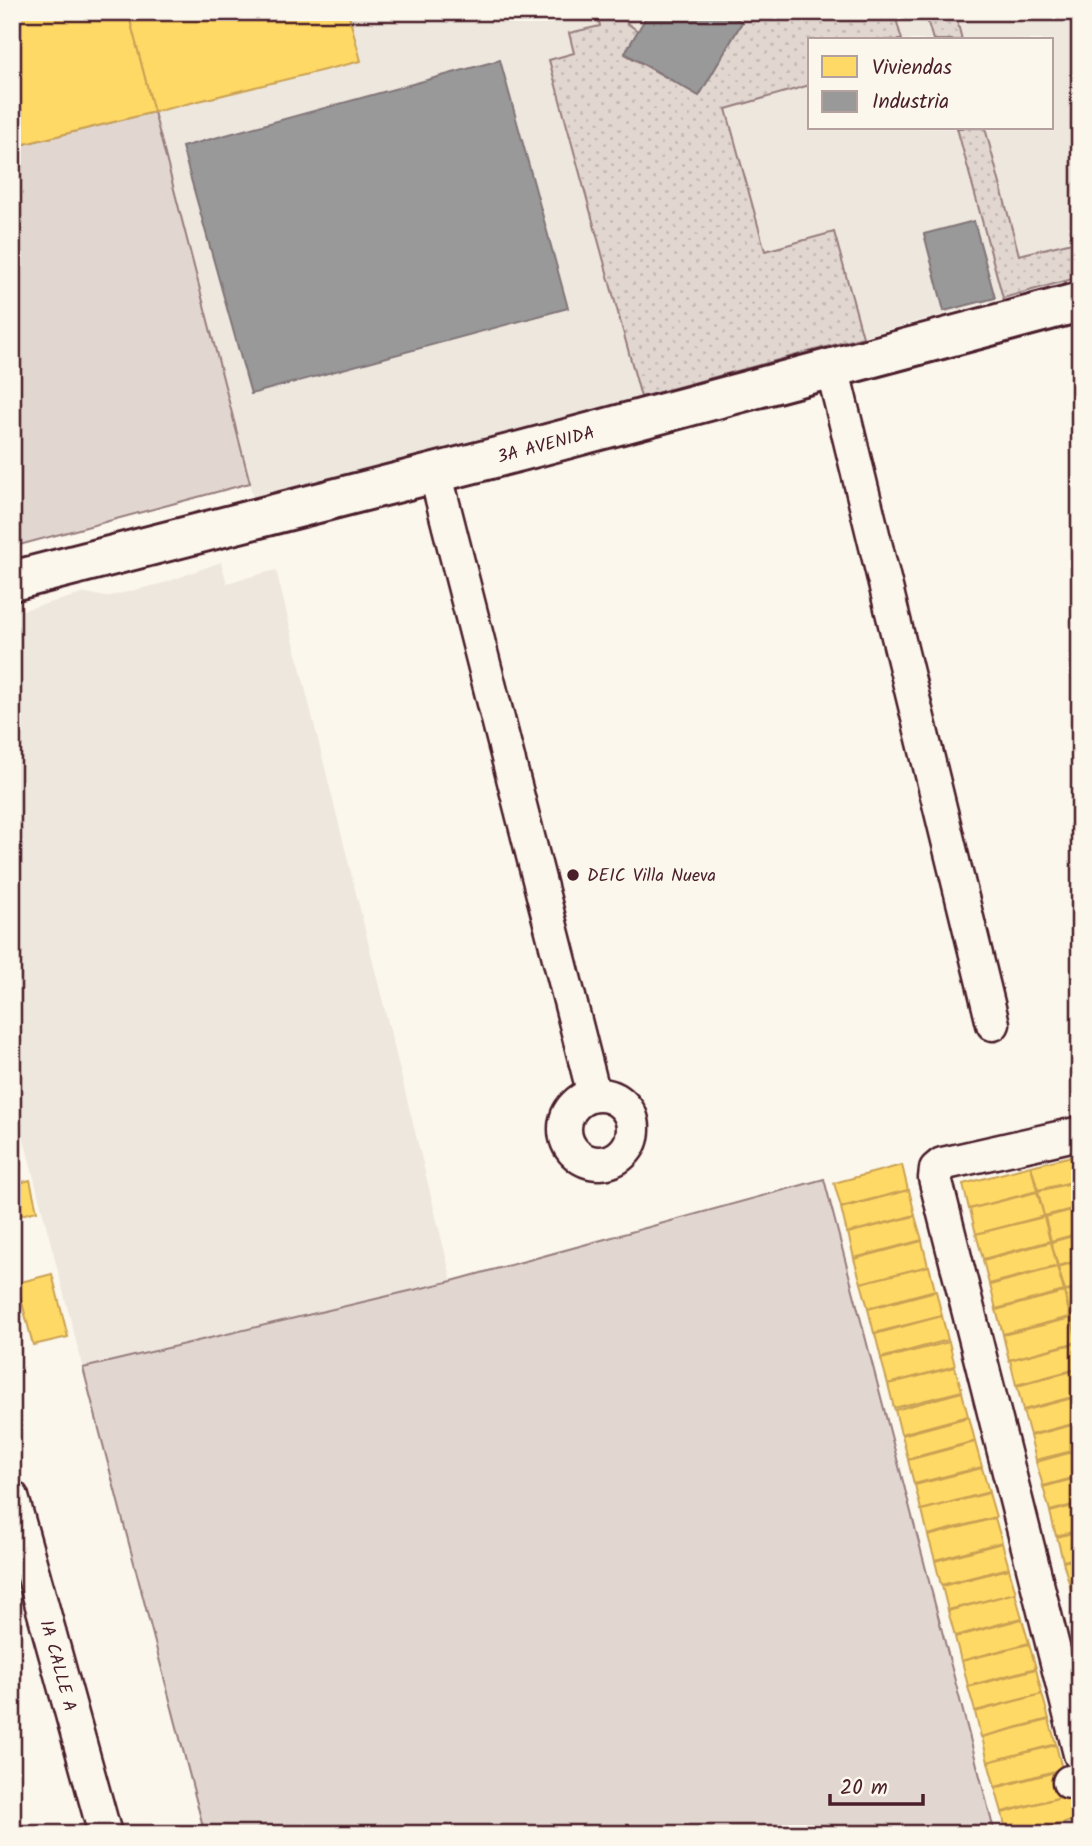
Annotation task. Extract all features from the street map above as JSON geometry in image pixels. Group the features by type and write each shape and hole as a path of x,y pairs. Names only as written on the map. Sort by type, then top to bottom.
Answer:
{"street":[{"name":"3A AVENIDA","path":"12,581 521,451 1080,302"},
{"path":"832,367 993,1024"},
{"path":"435,472 594,1095"},
{"path":"1076,1772 935,1178 936,1170 942,1164 1080,1133"},
{"name":"1A CALLE A","path":"12,1497 105,1834"}],"shaded area":[{"path":"12,12 1080,12 1080,277 543,424 253,498 154,112 12,147"},
{"path":"597,12 623,12 627,23 638,31 625,54 699,96 742,22 725,12 894,12 901,38 808,38 808,86 726,109 765,251 834,232 863,337 641,397 549,60 574,53 569,33 600,26"},
{"path":"925,12 955,12 962,38 932,38"},
{"path":"154,112 250,483 12,547 12,147"},
{"path":"958,130 986,130 1019,255 1080,240 1080,277 1003,298"},
{"path":"221,562 227,583 276,570 452,1281 83,1368 12,1093 12,613 86,593 106,597 164,583"},
{"path":"824,1179 995,1834 205,1834 83,1368 452,1281"}],"building: Viviendas":[{"path":"12,12 128,12 154,112 12,147"},
{"path":"128,12 348,12 361,61 154,112"},
{"path":"1080,1154 1080,1180 1038,1190 1031,1166"},
{"path":"902,1165 908,1190 841,1207 834,1183"},
{"path":"1031,1166 1037,1191 969,1209 963,1184"},
{"path":"30,1180 37,1211 12,1217 12,1185"},
{"path":"1080,1181 1080,1207 1044,1216 1038,1191"},
{"path":"909,1190 915,1215 847,1233 841,1208"},
{"path":"1037,1192 1044,1216 976,1234 970,1209"},
{"path":"1080,1208 1080,1233 1051,1241 1045,1217"},
{"path":"915,1216 922,1240 854,1258 848,1233"},
{"path":"1044,1217 1050,1241 983,1259 976,1234"},
{"path":"1080,1234 1080,1260 1058,1266 1051,1242"},
{"path":"922,1241 928,1266 861,1283 854,1259"},
{"path":"1051,1242 1057,1266 989,1284 983,1260"},
{"path":"1080,1261 1080,1287 1065,1291 1058,1267"},
{"path":"929,1266 935,1290 868,1308 861,1283"},
{"path":"1057,1267 1064,1291 996,1309 990,1285"},
{"path":"52,1274 68,1337 33,1345 17,1283"},
{"path":"1080,1288 1080,1314 1071,1317 1065,1292"},
{"path":"936,1291 942,1316 874,1333 868,1309"},
{"path":"1064,1292 1070,1317 1003,1334 996,1310"},
{"path":"1080,1315 1080,1342 1078,1342 1072,1317"},
{"path":"942,1316 948,1340 881,1358 875,1334"},
{"path":"1071,1318 1077,1342 1009,1360 1003,1335"},
{"path":"949,1342 955,1366 888,1384 881,1359"},
{"path":"1077,1343 1080,1368 1016,1385 1010,1360"},
{"path":"955,1367 962,1391 894,1408 888,1384"},
{"path":"1080,1369 1080,1395 1023,1410 1017,1386"},
{"path":"962,1392 968,1416 901,1434 895,1410"},
{"path":"1080,1396 1080,1422 1030,1435 1023,1411"},
{"path":"969,1417 975,1441 908,1459 902,1435"},
{"path":"1080,1423 1080,1449 1036,1460 1030,1436"},
{"path":"975,1442 982,1467 914,1484 908,1460"},
{"path":"1080,1450 1080,1476 1043,1486 1036,1462"},
{"path":"982,1468 989,1492 921,1510 915,1485"},
{"path":"1080,1477 1080,1503 1050,1511 1043,1487"},
{"path":"989,1493 996,1517 928,1535 922,1510"},
{"path":"1080,1504 1080,1530 1056,1536 1050,1512"},
{"path":"995,1518 1002,1542 935,1560 928,1536"},
{"path":"1080,1531 1080,1557 1063,1561 1057,1537"},
{"path":"1002,1543 1009,1568 941,1585 935,1561"},
{"path":"1080,1558 1080,1584 1070,1586 1063,1562"},
{"path":"1009,1569 1016,1593 948,1610 942,1586"},
{"path":"1080,1585 1080,1611 1077,1612 1070,1588"},
{"path":"1015,1593 1022,1618 955,1636 948,1611"},
{"path":"1022,1619 1029,1643 961,1661 955,1637"},
{"path":"1029,1644 1036,1668 968,1686 962,1661"},
{"path":"1036,1669 1042,1694 975,1711 968,1687"},
{"path":"1042,1694 1049,1719 981,1737 975,1712"},
{"path":"1049,1720 1056,1744 988,1762 982,1737"},
{"path":"1056,1745 1062,1769 995,1787 988,1762"},
{"path":"1063,1770 1069,1795 1002,1812 995,1788"},
{"path":"1069,1795 1076,1820 1022,1834 1007,1834 1002,1813"}],"building: Industria":[{"path":"649,12 725,12 742,22 699,96 625,53"},
{"path":"500,60 568,308 251,394 182,147"},
{"path":"974,221 995,298 944,311 924,234"}],"place":[{"name":"DEIC Villa Nueva","path":"573,875"}]}
